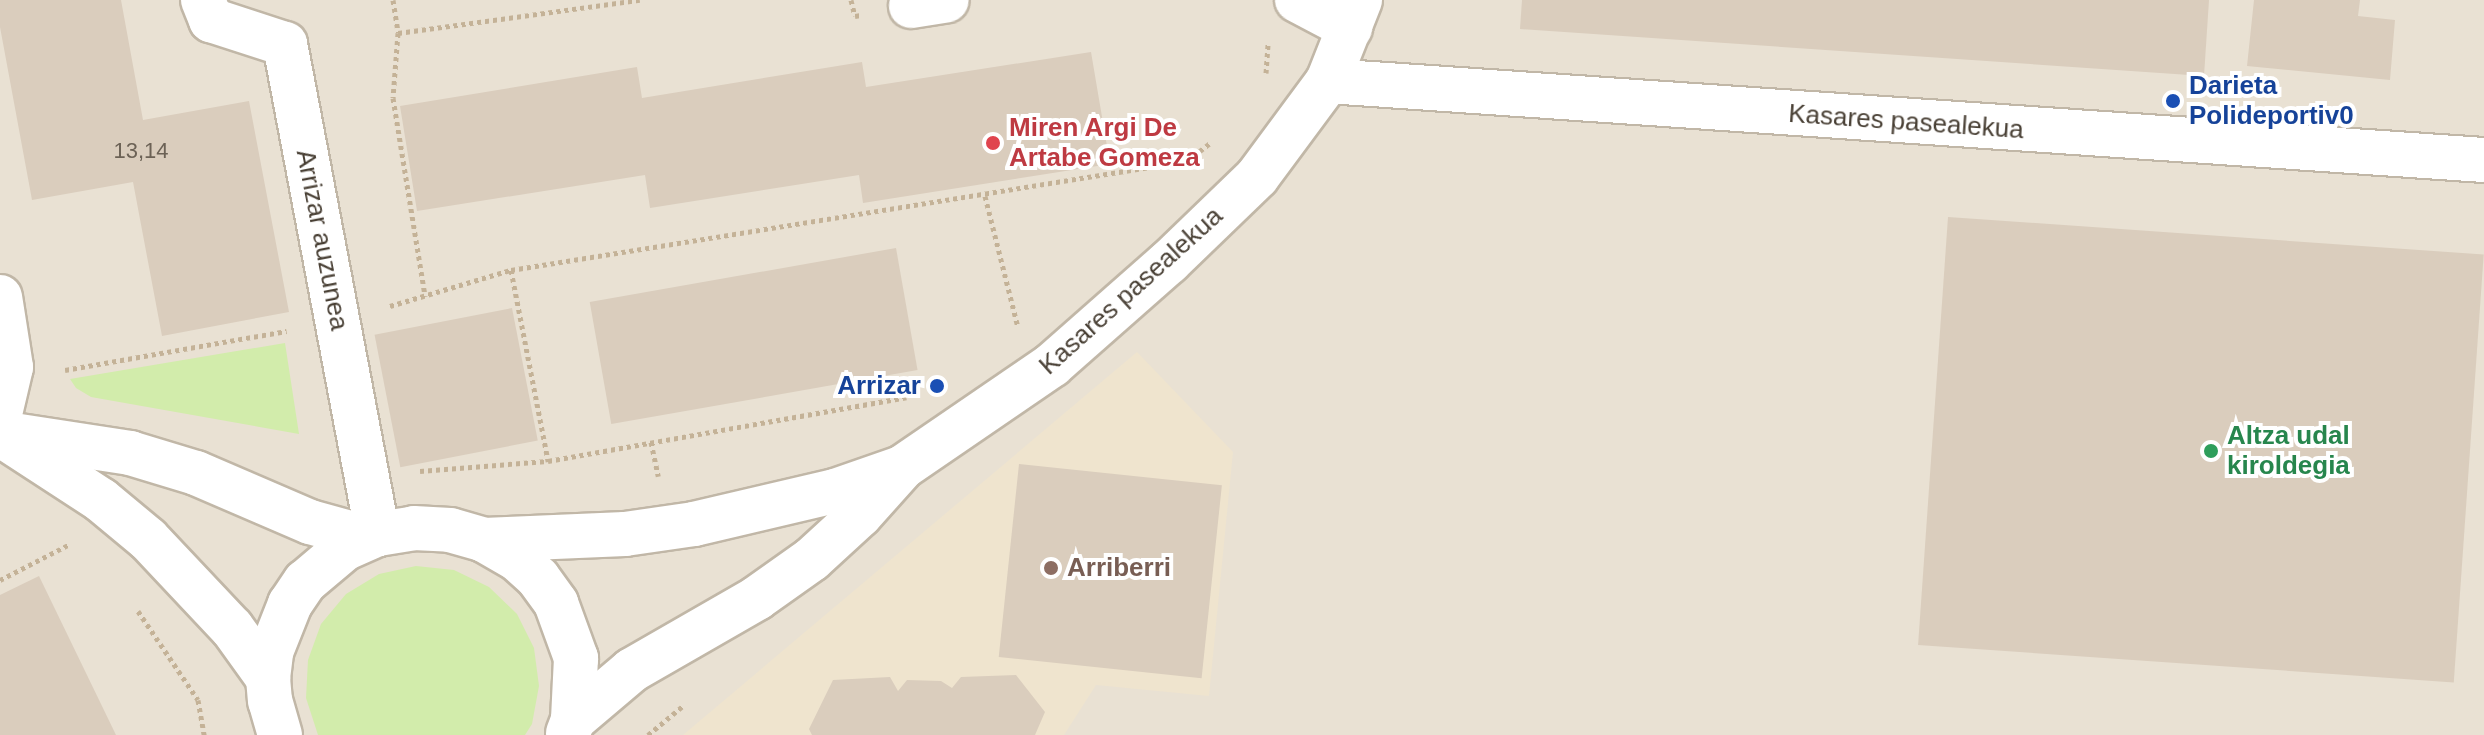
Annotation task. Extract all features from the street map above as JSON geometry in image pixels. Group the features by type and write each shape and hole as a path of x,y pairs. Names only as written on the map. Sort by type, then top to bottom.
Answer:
{"street":[{"name":"Arrizar auzunea","path":"203,0 211,20 285,44 338,321 373,536"},
{"path":"1297,0 1355,14"},
{"name":"Kasares pasealekua","path":"570,728 632,670 757,598 812,559 860,515 903,467 1052,365 1169,262 1257,177 1328,81 1355,14"},
{"name":"Kasares pasealekua","path":"1328,81 2484,160"},
{"path":"0,297 11,367 0,414"},
{"path":"0,434 130,453 196,473 310,522 373,536"},
{"path":"0,434 101,500 148,539 232,628 268,678"},
{"name":"Kasares pasealekua","path":"484,540 625,534 694,524 835,491 903,467"},
{"path":"275,730 268,678 278,627 305,582 344,549 373,536 414,528 450,530 484,540 517,559 538,578 556,603 576,658 570,728"}],"path":[{"path":"393,0 398,33 393,98 425,296"},
{"path":"398,33 640,0"},
{"path":"1266,82 1268,38"},
{"path":"11,367 66,371 338,321 511,270 1187,161 1220,135"},
{"path":"985,196 1015,323 1052,365"},
{"path":"511,270 548,461 905,398 917,390"},
{"path":"0,580 73,543"}],"shaded area":[{"path":"0,0 2484,0 2484,735 0,735"},
{"name":"Arriberri","path":"1137,352 1233,452 1209,696 1096,685 1064,735 683,735"}],"green space":[{"path":"285,343 299,434 91,397 76,388 70,379"},
{"path":"416,566 454,570 489,587 517,614 534,648 539,686 532,724 525,735 318,735 306,698 308,660 321,624 346,594 379,574"}],"building":[{"path":"0,0 121,0 143,120 249,101 289,312 162,336 133,182 32,200 0,27"},
{"path":"1522,0 2209,0 2204,76 1520,29"},
{"path":"2254,0 2360,0 2358,16 2395,20 2390,80 2247,66"},
{"path":"1091,52 1110,164 863,203 859,175 650,208 645,175 417,211 400,106 637,67 642,98 862,62 866,87"},
{"name":"Altza udal kiroldegia","path":"1948,217 2484,254 2454,682 1918,645"},
{"path":"896,248 918,370 611,424 590,302"},
{"path":"512,308 538,441 400,467 375,335"},
{"path":"1019,464 1222,485 1202,678 999,657"},
{"path":"39,576 116,735 0,735 0,595"},
{"path":"1016,675 1045,712 1035,735 812,735 809,729 833,680 890,677 898,691 907,680 941,681 952,688 961,677"}],"place":[{"name":"Darieta Polideportiv0","path":"2173,101"},
{"name":"Miren Argi De Artabe Gomeza","path":"993,143"},
{"name":"Arrizar","path":"937,386"},
{"name":"Altza udal kiroldegia","path":"2211,451"},
{"name":"Arriberri","path":"1051,568"}]}
